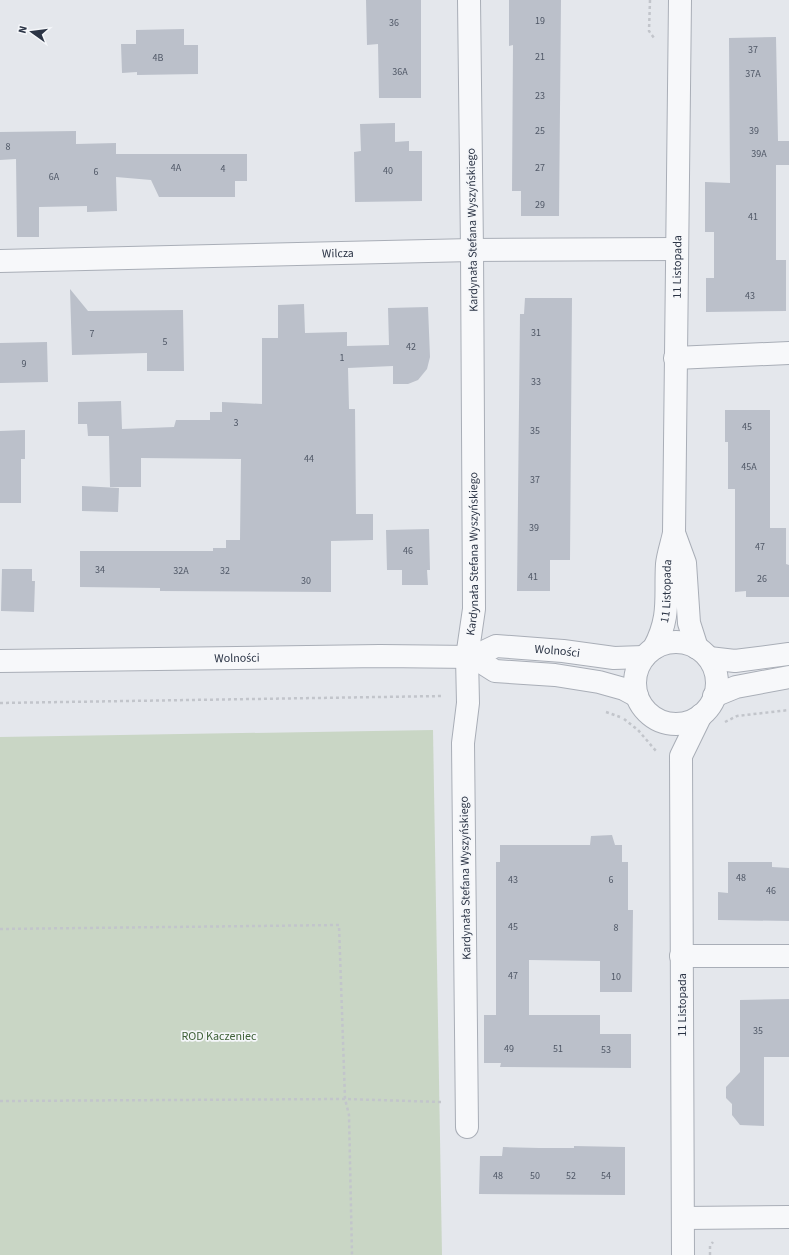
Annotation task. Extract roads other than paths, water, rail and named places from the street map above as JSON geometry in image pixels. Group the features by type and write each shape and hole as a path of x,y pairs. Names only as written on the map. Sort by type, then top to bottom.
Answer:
{"street":[{"name":"Kardynała Stefana Wyszyńskiego","path":"467,1117 464,743 474,609 469,0"},
{"name":"11 Listopada","path":"649,652 662,634 665,620 668,602 667,563 674,533 680,0"},
{"name":"Wilcza","path":"0,261 472,250 676,249"},
{"path":"676,358 789,354"},
{"name":"11 Listopada","path":"674,533 685,563 690,623 703,653"},
{"path":"681,757 664,729 647,712 637,696 635,676 649,652 668,642 675,642 690,644 703,653 734,661 789,654"},
{"name":"Wolności","path":"0,661 380,656 470,657 496,646 564,651 614,658 649,652"},
{"path":"654,718 663,722 678,723 692,720 701,715 707,709 714,696 716,680 703,653"},
{"name":"Wolności","path":"470,657 495,671 555,675 599,682 624,689 637,696"},
{"path":"714,696 736,687 789,677"},
{"name":"11 Listopada","path":"683,1255 681,757 701,715"},
{"path":"681,956 789,956"},
{"path":"683,1218 789,1217"}],"park label":[{"name":"ROD Kaczeniec","path":"219,1036"}]}
